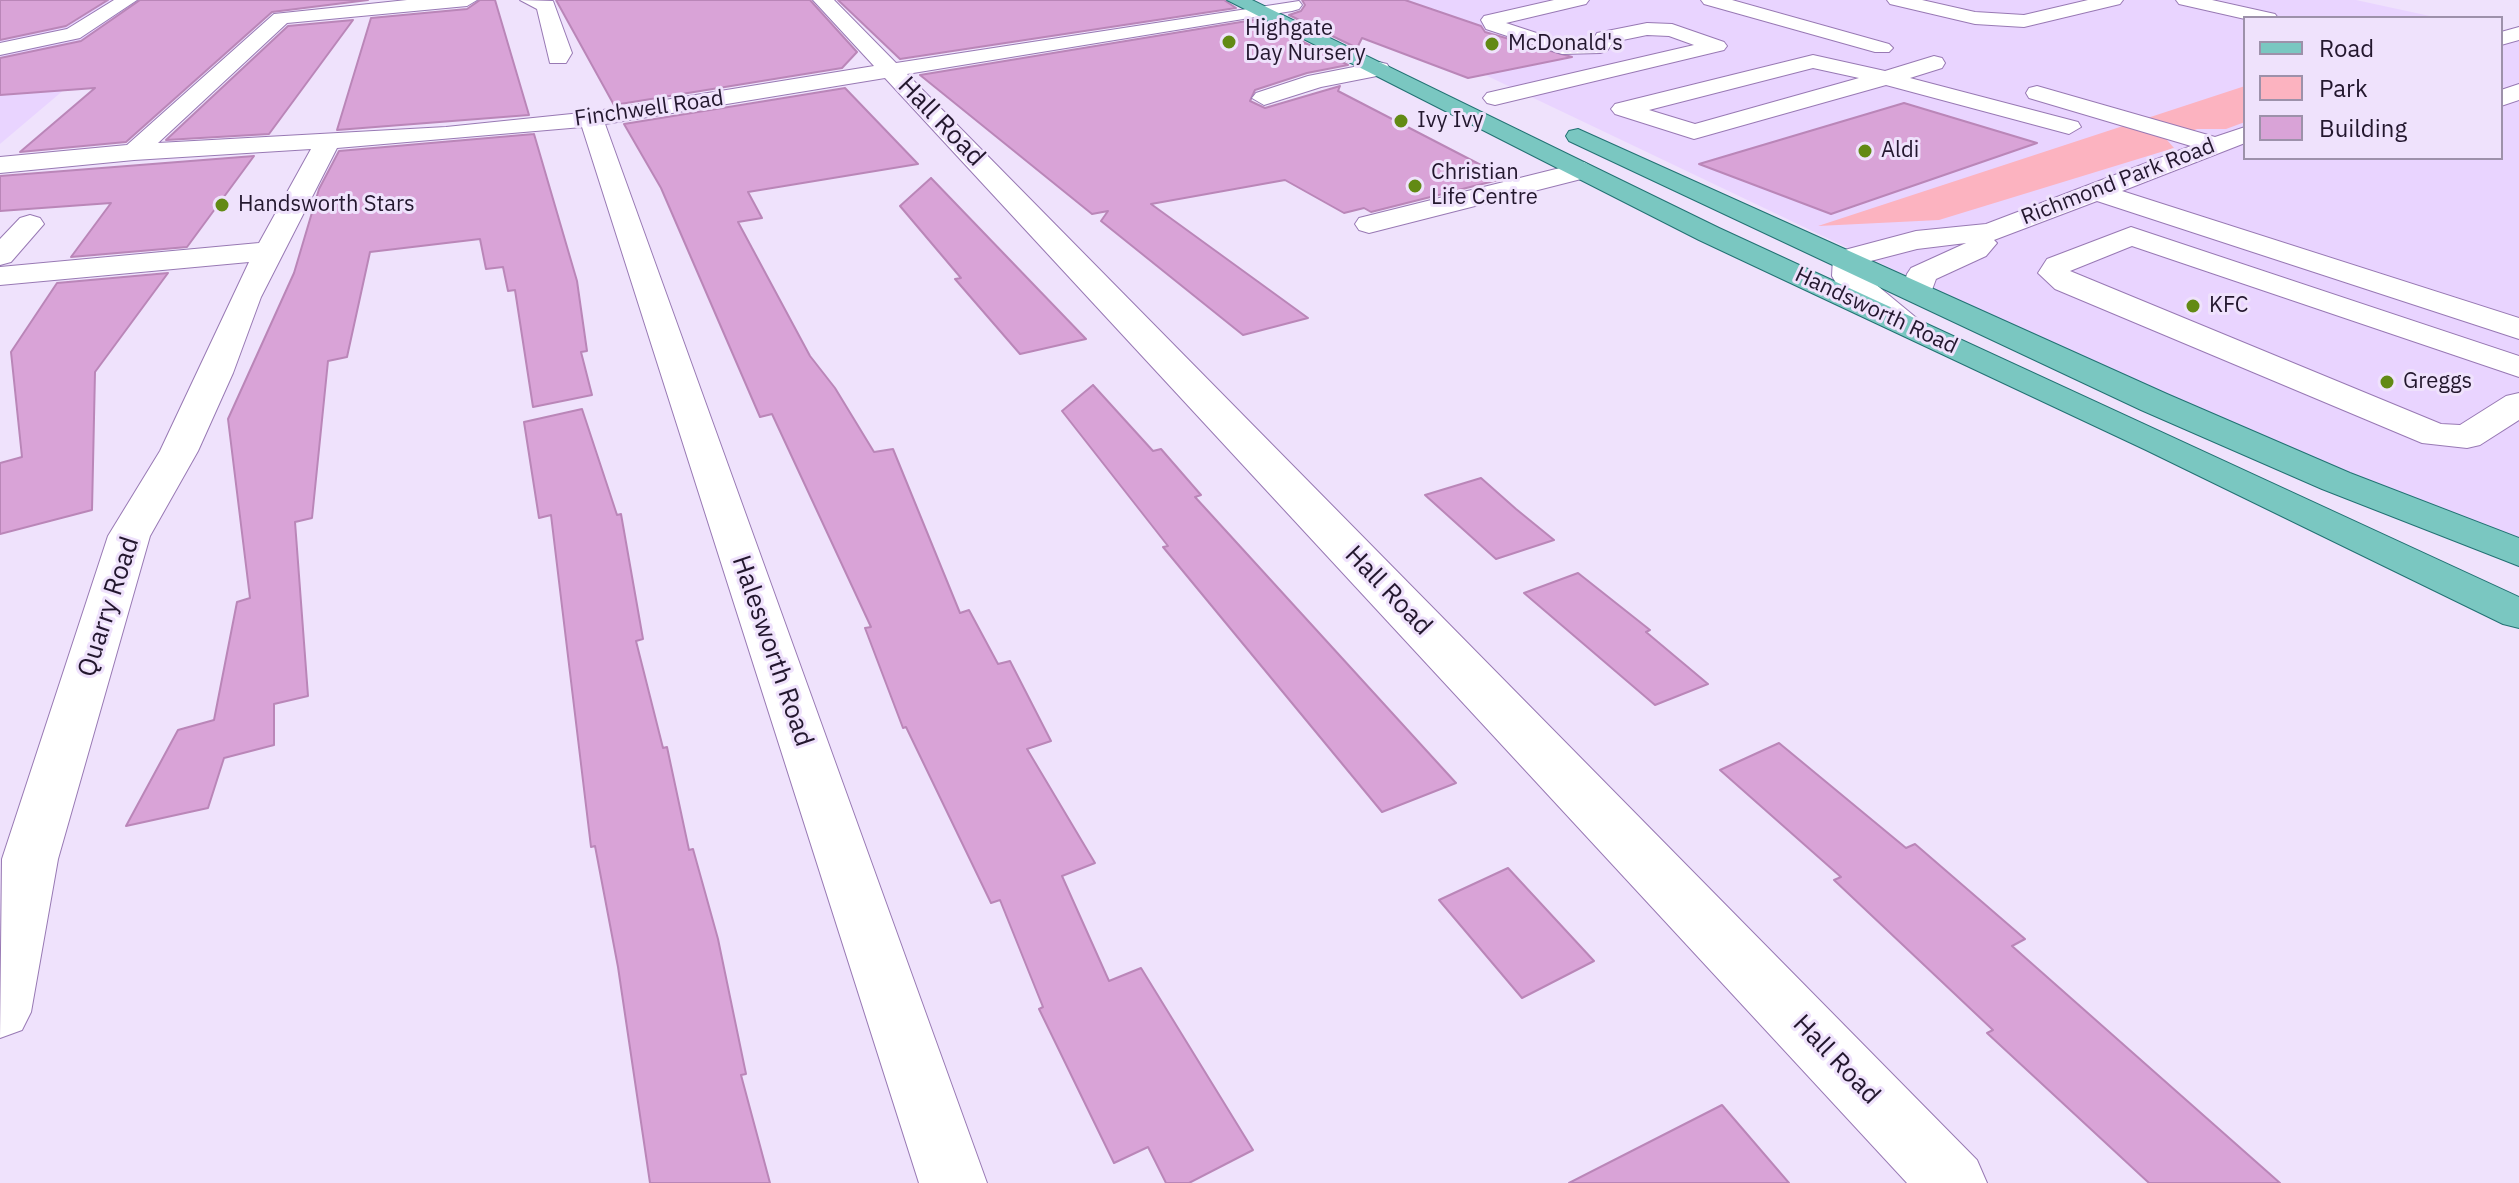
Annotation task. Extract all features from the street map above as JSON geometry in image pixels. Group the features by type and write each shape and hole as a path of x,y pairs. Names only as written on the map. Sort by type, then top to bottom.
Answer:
{"main road":[{"path":"1287,2 1426,66"},
{"name":"Handsworth Road","path":"1248,5 1709,234 1914,308 2519,553"},
{"name":"Handsworth Road","path":"1468,85 1848,258"},
{"name":"Handsworth Road","path":"1914,308 2519,614"}],"street":[{"path":"0,49 73,34 127,0"},
{"path":"134,152 281,18 307,0"},
{"path":"281,18 467,0"},
{"path":"530,0 546,5 561,53 558,58"},
{"path":"1579,0 1491,20 1493,25 1562,48 1600,47 1604,37 1647,29 1672,30 1717,46"},
{"path":"1711,0 1942,65 1886,78 1694,132 1623,109 1813,61 1886,78 2069,127"},
{"path":"1897,0 1975,18 2024,21 2113,0"},
{"path":"2186,0 2259,16"},
{"name":"Hall Road","path":"829,1 891,71 1953,1183"},
{"name":"Finchwell Road","path":"0,165 134,152 328,141 591,119 1155,27 1248,5 1287,2"},
{"path":"1133,15 1155,27"},
{"path":"1495,98 1802,26"},
{"path":"1264,98 1316,81 1379,69"},
{"path":"2008,85 2215,145"},
{"name":"Halesworth Road","path":"591,119 953,1183"},
{"name":"Richmond Park Road","path":"1848,258 1916,240 1991,232 2243,135"},
{"name":"Quarry Road","path":"0,1012 30,859 129,536 179,451 216,373 245,297 328,141"},
{"path":"1369,224 1584,170"},
{"path":"2094,191 2518,327"},
{"path":"0,256 30,224"},
{"name":"Richmond Park Road","path":"1914,308 1922,274 1976,250 1991,232"},
{"path":"2519,367 2131,236 2058,265 2053,273 2066,282 2435,435 2467,437 2519,404"},
{"path":"0,276 272,251"},
{"path":"1848,258 1847,276 1914,308"}],"shaded area":[{"path":"0,0 170,0 0,144"},
{"path":"1328,0 2356,0 2430,16 2243,16 2243,160 2503,160 2503,32 2519,36 2519,568"}],"green space":[{"path":"2243,87 2243,123 2226,129 2197,129 2167,140 2174,148 1939,220 1818,226"}],"building":[{"path":"0,0 108,0 66,26 0,40"},
{"path":"140,0 368,0 272,12 126,142 20,152 95,88 0,95 0,58 81,41"},
{"path":"480,0 495,0 529,115 337,130 371,18 467,9"},
{"path":"556,0 810,0 857,52 842,68 614,105"},
{"path":"838,0 1224,0 1236,8 900,59"},
{"path":"1302,0 1405,0 1481,26 1485,32 1572,57 1468,78 1362,38 1357,48 1289,15 1301,11 1305,5"},
{"path":"1259,19 1348,65 1307,73 1255,90 1250,101 1265,108 1340,86 1338,91 1506,178 1371,212 1364,208 1344,213 1285,180 1151,204 1308,318 1243,335 1101,221 1108,211 1092,214 920,75"},
{"path":"353,20 269,134 166,140 288,26"},
{"path":"845,88 918,164 748,192 762,218 738,222 810,356 835,388 874,452 893,449 960,613 969,610 998,664 1010,661 1051,741 1027,749 1095,863 1062,876 1109,981 1141,968 1253,1150 1189,1183 1166,1183 1148,1147 1114,1163 1039,1009 1043,1007 1000,900 991,903 906,727 903,728 865,628 871,627 772,414 760,417 661,188 624,124"},
{"name":"Aldi","path":"1904,103 2037,143 1831,214 1699,164"},
{"path":"534,134 577,281 587,351 581,352 592,395 533,407 515,290 508,291 503,267 486,269 480,239 370,252 347,357 328,361 312,518 295,522 308,696 274,704 274,745 224,758 208,808 126,826 178,730 214,720 237,602 250,598 228,419 294,273 319,189 339,151"},
{"path":"254,156 187,247 71,257 111,203 0,211 0,176"},
{"path":"931,178 1086,339 1020,354 955,279 961,278 900,206"},
{"path":"168,273 95,372 92,510 0,534 0,463 22,457 11,352 57,283"},
{"path":"1093,385 1153,451 1161,449 1201,495 1195,497 1456,783 1382,812 1163,547 1168,546 1062,411"},
{"path":"582,409 617,515 621,514 643,639 636,641 663,748 667,747 689,850 693,849 718,939 746,1074 741,1075 770,1183 650,1183 618,967 595,846 591,847 551,515 539,518 524,422"},
{"path":"1481,478 1554,540 1496,559 1425,495"},
{"path":"1578,573 1650,630 1646,632 1708,684 1655,705 1524,593"},
{"path":"1779,743 1906,848 1915,844 2025,939 2012,946 2280,1183 2149,1183 1987,1033 1993,1030 1834,880 1841,877 1720,770"},
{"path":"1508,868 1594,961 1522,998 1439,900"},
{"path":"1722,1105 1789,1183 1569,1183"}],"place":[{"name":"Highgate Day Nursery","path":"1229,42"},
{"name":"McDonald's","path":"1492,44"},
{"name":"Ivy Ivy","path":"1401,121"},
{"name":"Aldi","path":"1865,151"},
{"name":"Christian Life Centre","path":"1415,186"},
{"name":"Handsworth Stars","path":"222,205"},
{"name":"KFC","path":"2193,306"},
{"name":"Greggs","path":"2387,382"}]}
